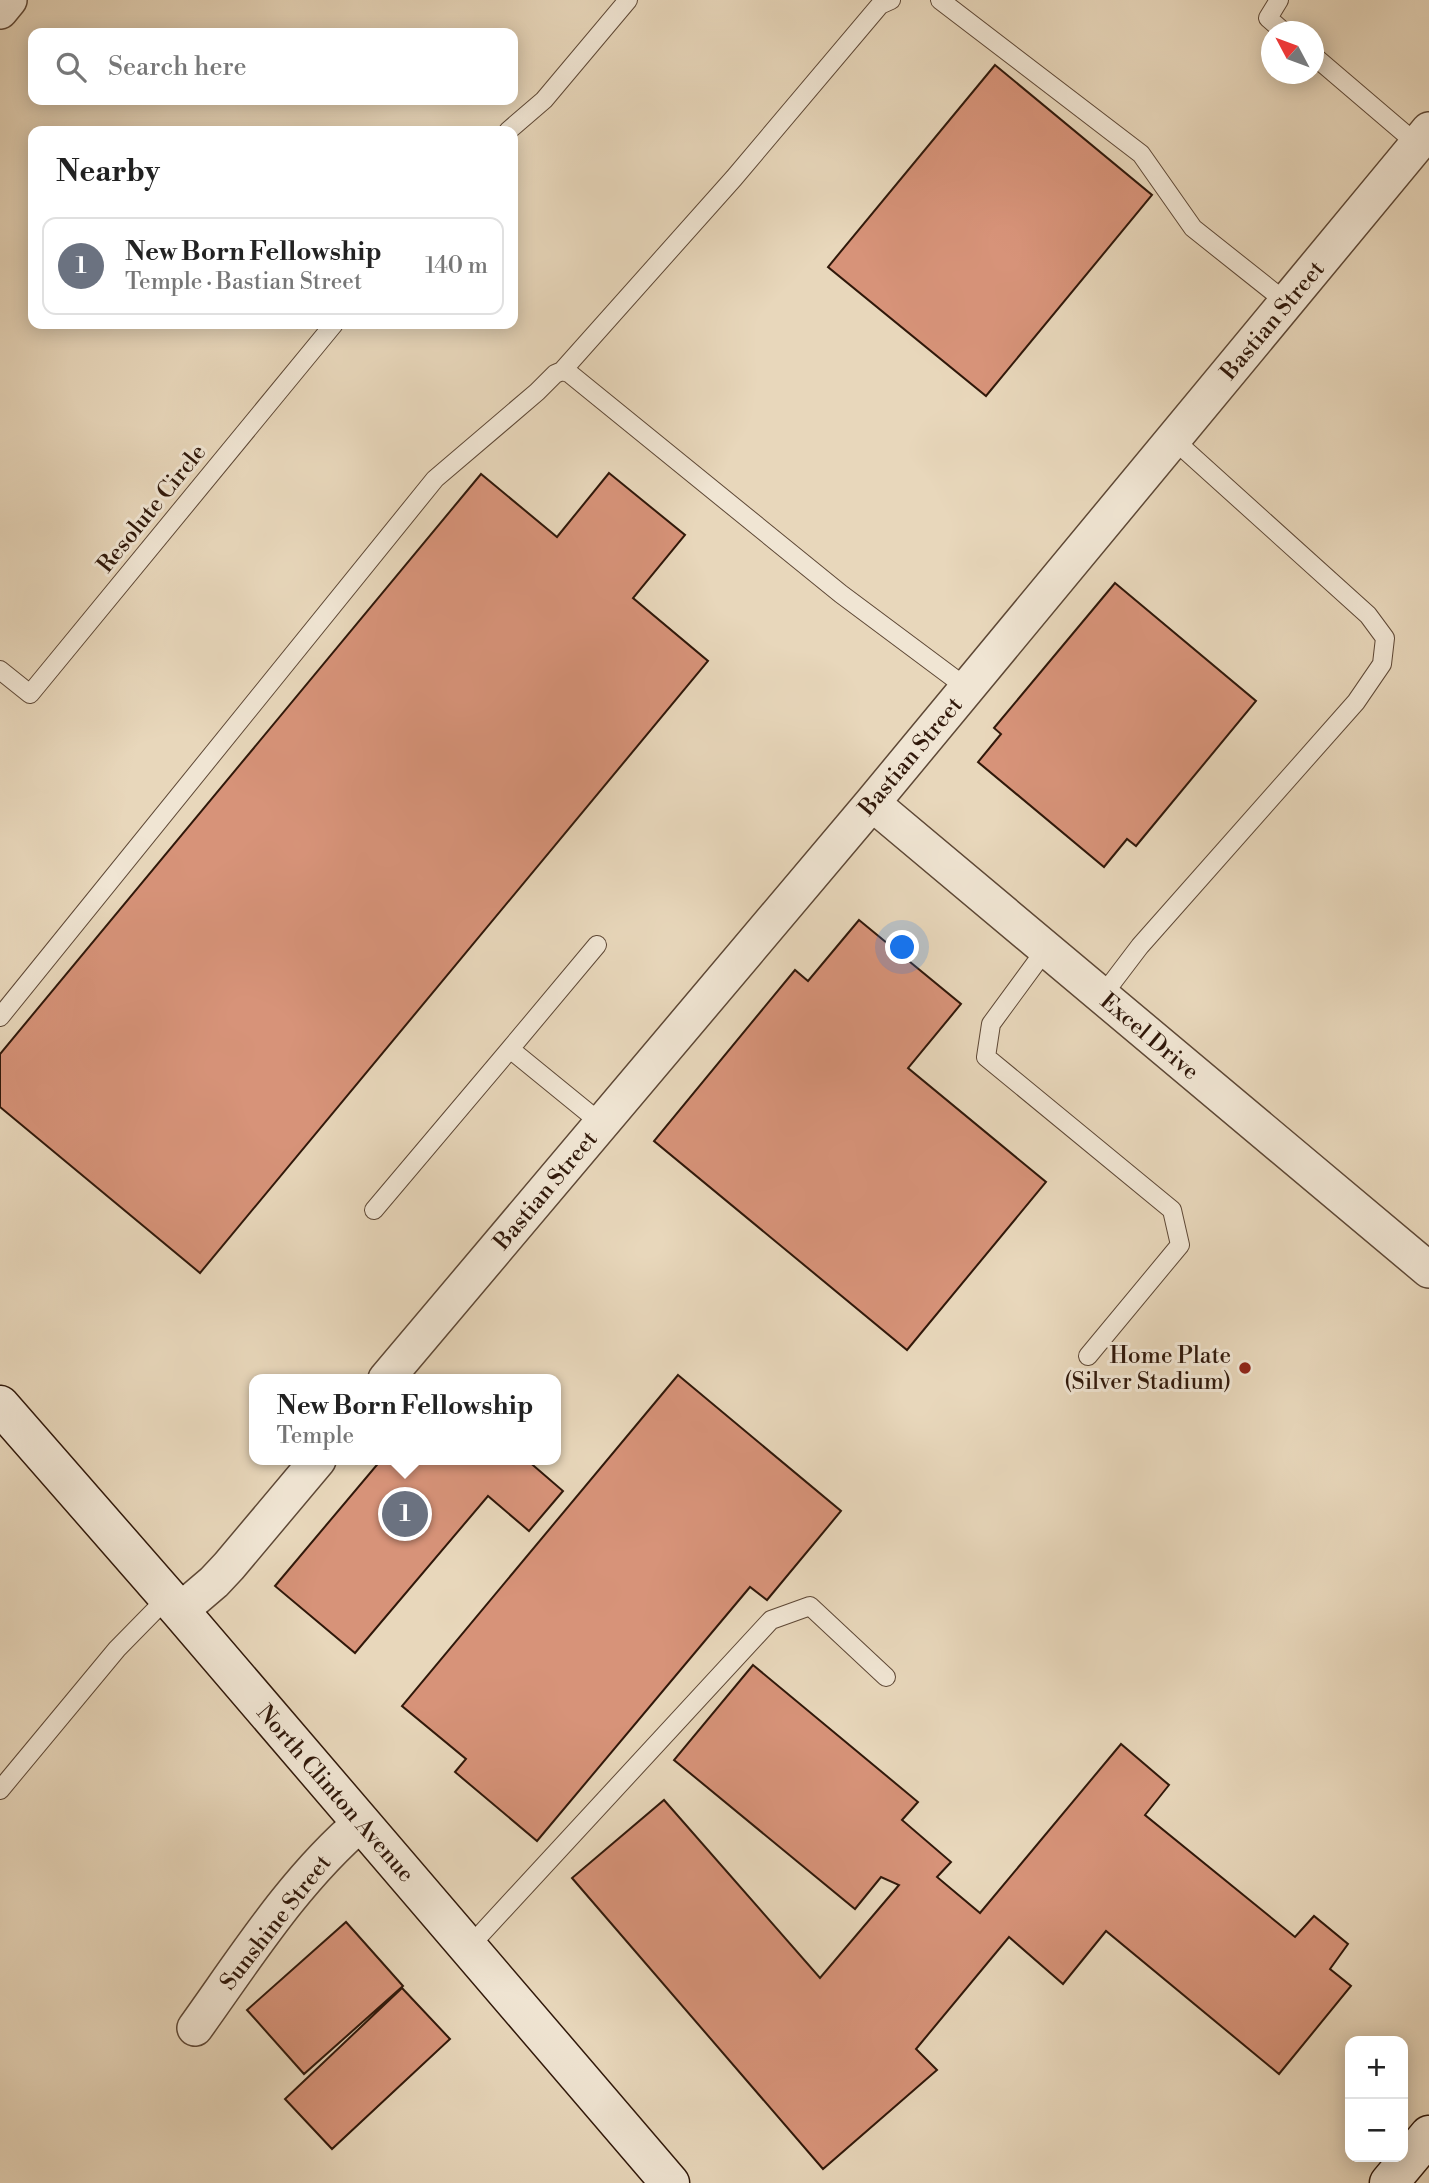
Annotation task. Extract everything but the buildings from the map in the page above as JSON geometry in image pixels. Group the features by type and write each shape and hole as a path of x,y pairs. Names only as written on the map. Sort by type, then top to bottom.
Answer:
{"street":[{"path":"0,11 9,0"},
{"name":"Bastian Street","path":"390,1374 872,803 1423,137"},
{"name":"Excel Drive","path":"872,803 1429,1270"},
{"name":"North Clinton Avenue","path":"0,1405 362,1822 670,2183"},
{"path":"174,1604 221,1574 314,1465"},
{"name":"Sunshine Street","path":"195,2028 301,1884 338,1843 362,1822"},
{"path":"1390,2183 1429,2135"}],"lane":[{"path":"514,126 552,91 628,0"},
{"path":"0,1017 435,479 555,374 562,371 734,178 880,5 891,0"},
{"path":"940,0 1141,154 1193,228 1286,302"},
{"path":"1271,21 1268,18 1279,0"},
{"path":"1324,64 1423,137"},
{"name":"Resolute Circle","path":"0,670 30,694 330,329"},
{"path":"562,371 578,380 841,594 967,688"},
{"path":"1102,996 1140,946 1356,702 1382,664 1385,638 1368,615 1174,439"},
{"path":"374,1210 597,945"},
{"path":"1046,949 991,1024 986,1057 1172,1210 1180,1245 1088,1356"},
{"path":"510,1049 602,1124"},
{"path":"0,1790 117,1649 174,1604"},
{"path":"469,1947 771,1620 810,1606 886,1677"}],"place":[{"name":"Home Plate (Silver Stadium)","path":"1245,1368"},
{"name":"New Born Fellowship","path":"405,1514"}]}
